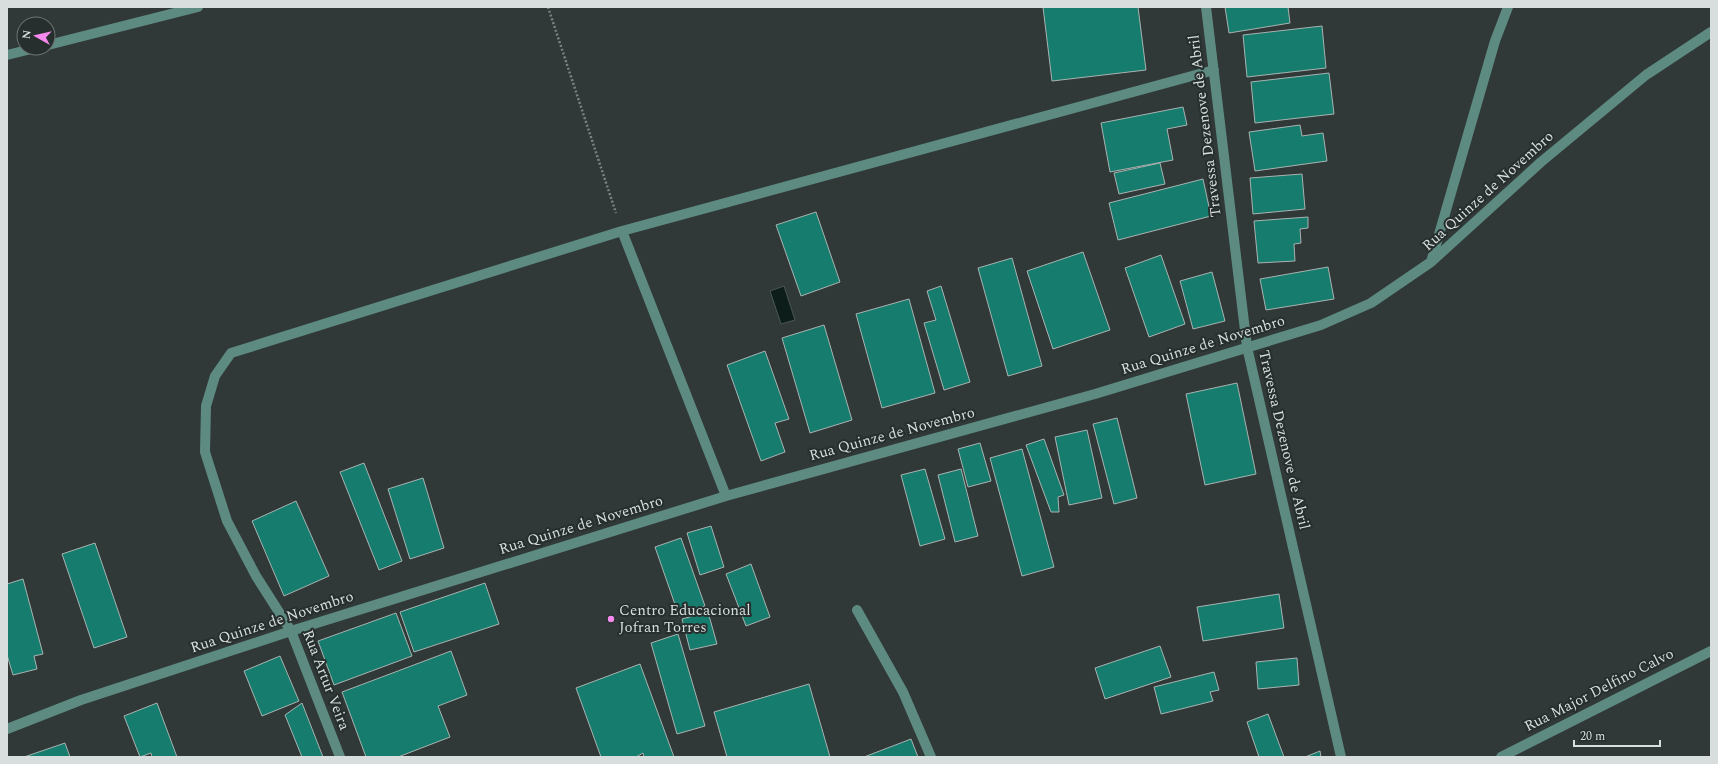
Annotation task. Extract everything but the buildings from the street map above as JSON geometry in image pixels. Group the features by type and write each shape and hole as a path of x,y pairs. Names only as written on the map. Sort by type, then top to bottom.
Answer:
{"street":[{"path":"56,43 198,7"},
{"name":"Travessa Dezenove de Abril","path":"1206,7 1247,347 1341,757"},
{"path":"1431,262 1495,41 1508,7"},
{"name":"Rua Quinze de Novembro","path":"7,729 81,700 291,631 726,496 1095,394 1321,325 1371,303 1431,262 1541,162 1646,75 1711,32"},
{"path":"726,496 622,231 1214,70"},
{"name":"Rua Artur Veira","path":"340,757 291,631 256,576 226,521 205,452 206,406 215,376 231,353 622,231"},
{"path":"857,610 903,692 931,757"},
{"name":"Rua Major Delfino Calvo","path":"1501,757 1711,651"}],"path":[{"path":"548,7 622,231"}],"shaded area":[{"path":"784,286 795,320 781,324 770,291"}],"place":[{"name":"Centro Educacional Jofran Torres","path":"611,619"}]}
